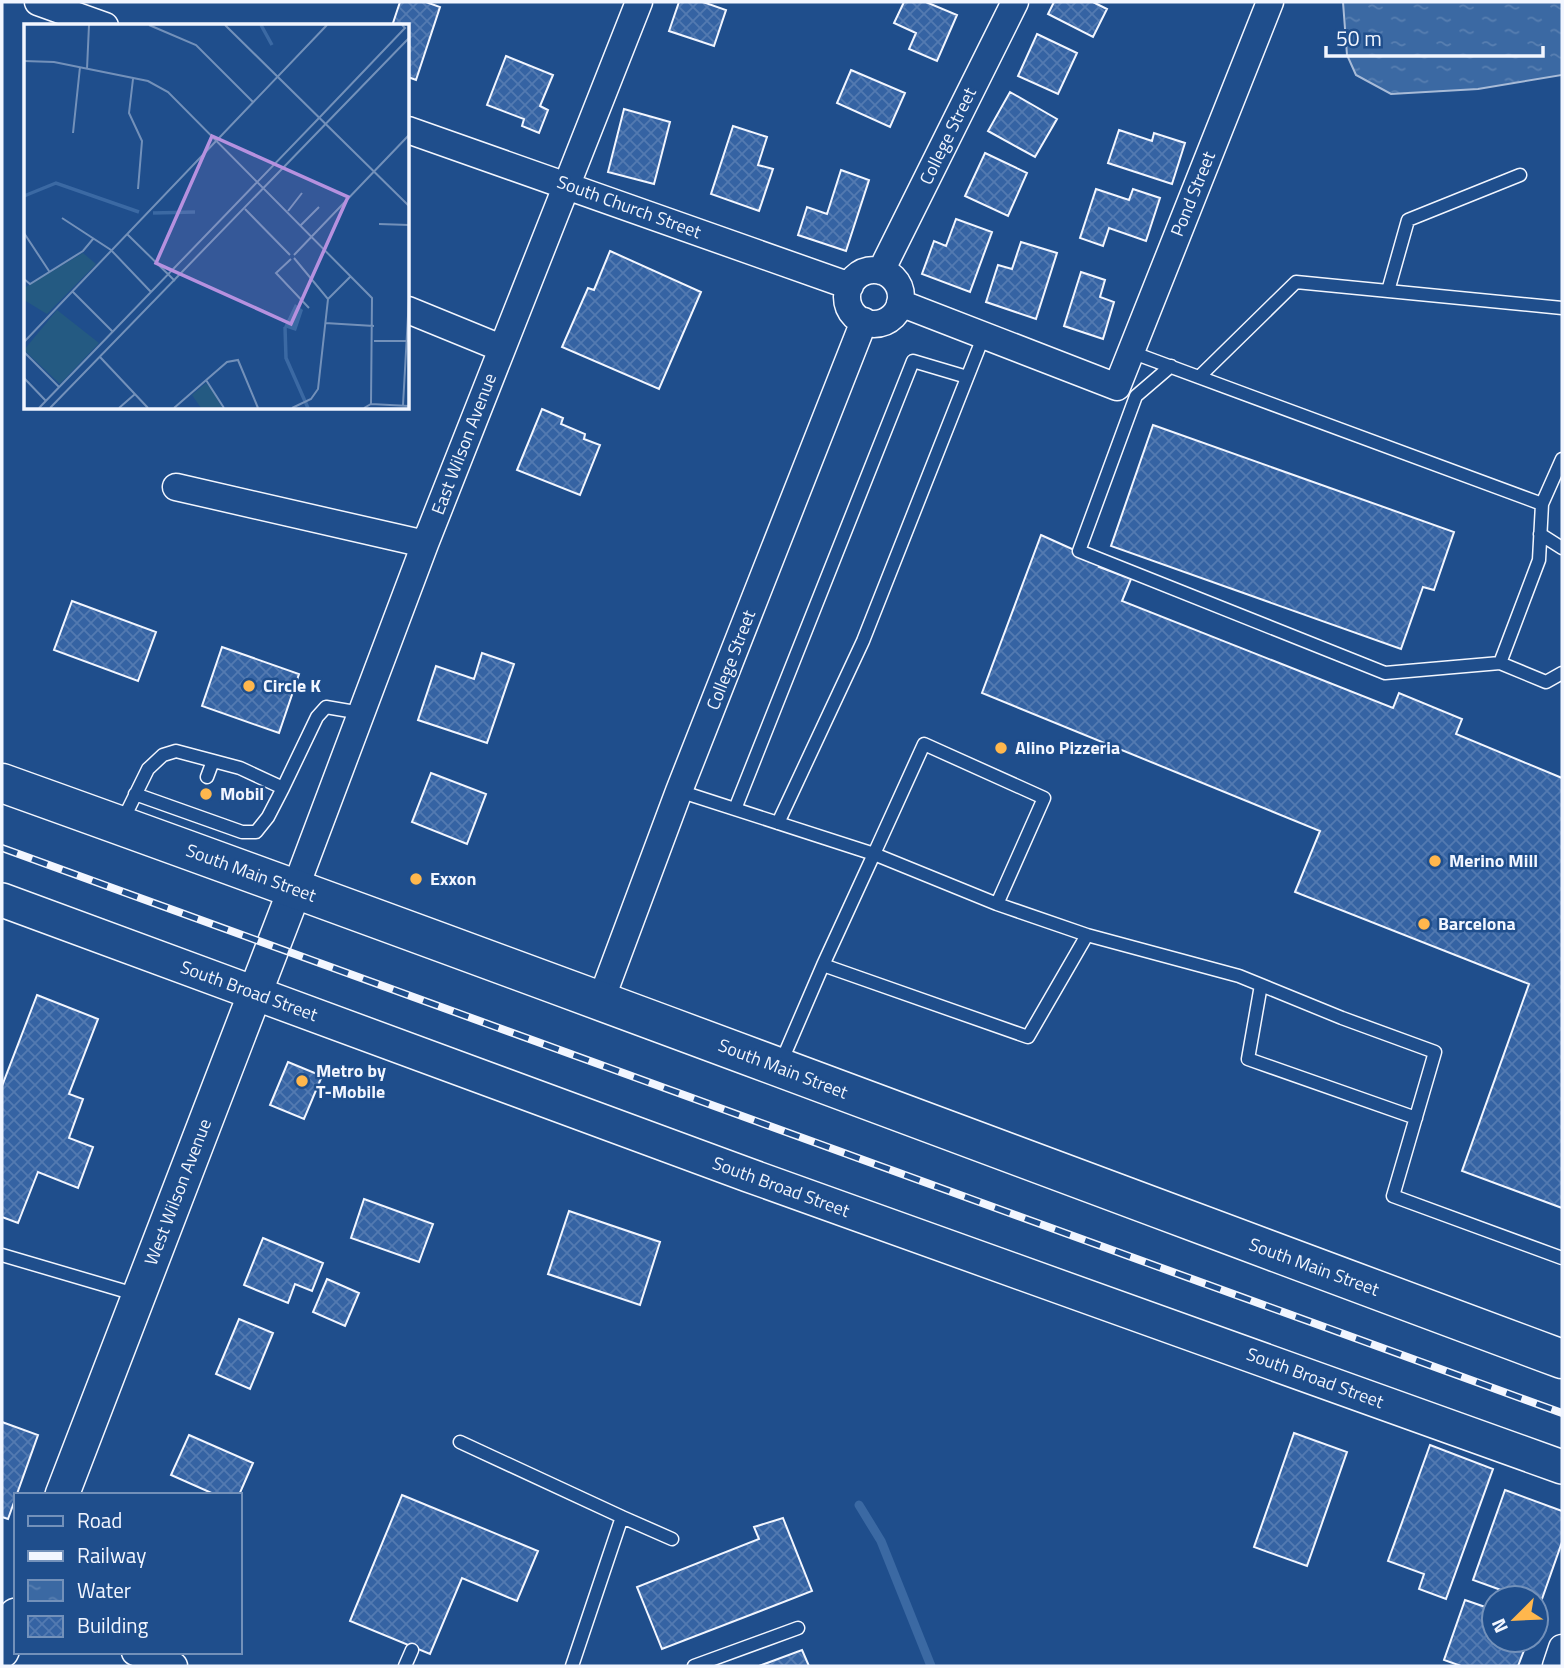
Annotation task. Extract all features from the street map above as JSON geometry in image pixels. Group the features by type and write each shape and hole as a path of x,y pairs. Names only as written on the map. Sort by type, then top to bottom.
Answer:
{"main road":[{"name":"South Main Street","path":"2,783 128,810 295,889 601,1000 1562,1359"}],"street":[{"path":"38,2 99,24"},
{"name":"East Wilson Avenue","path":"295,889 501,348 639,2"},
{"name":"College Street","path":"881,271 1015,2"},
{"name":"Pond Street","path":"1126,392 1131,352 1269,2"},
{"name":"South Church Street","path":"410,131 850,286"},
{"path":"881,271 894,279 900,288 900,303 892,317 874,324 855,315 847,296 856,277 865,272 881,271"},
{"path":"900,303 1126,392"},
{"path":"410,311 501,348"},
{"name":"College Street","path":"601,1000 679,791 863,321"},
{"path":"176,487 425,544"},
{"name":"West Wilson Avenue","path":"62,1493 295,889"},
{"name":"South Broad Street","path":"2,900 747,1175 1562,1467"},
{"path":"2,1651 14,1618"},
{"path":"1556,1666 1562,1648"},
{"path":"141,1654 174,1666"}],"lane":[{"path":"1388,291 1408,220 1520,175"},
{"path":"1199,377 1296,282 1562,308"},
{"path":"778,823 863,641 984,335"},
{"path":"1131,352 1542,504"},
{"path":"735,809 914,362 967,377"},
{"path":"1171,366 1126,392 1079,551 1385,673 1500,663 1546,682 1562,673"},
{"path":"1500,663 1539,560 1542,504 1562,459"},
{"path":"1540,534 1562,548"},
{"path":"283,788 240,768 176,751 163,755 148,769 128,810 193,811 242,832 256,832 268,817 283,788 317,716 326,707 361,713"},
{"path":"778,1068 924,744 1044,798 997,904"},
{"path":"207,777 213,761"},
{"path":"679,791 874,854 997,904 1087,936 1239,976 1435,1052 1393,1196 1562,1258"},
{"path":"823,965 1028,1037 1087,936"},
{"path":"1261,985 1248,1059 1416,1118"},
{"path":"2,1255 138,1295"},
{"path":"460,1442 672,1539"},
{"path":"572,1666 622,1517"},
{"path":"694,1666 798,1628"},
{"path":"405,1666 412,1650"}],"water":[{"path":"1343,2 1562,2 1562,75 1478,89 1391,94 1356,75 1347,55"}],"building":[{"path":"400,2 426,2 440,7 416,80 410,78 410,24 393,24"},
{"path":"679,2 703,2 726,10 714,46 669,31"},
{"path":"904,2 926,2 957,15 937,61 909,49 916,33 894,23"},
{"path":"1054,2 1093,2 1107,9 1093,37 1048,14"},
{"path":"1037,34 1077,53 1058,94 1018,76"},
{"path":"506,56 553,75 540,106 548,110 539,133 522,126 524,119 487,105"},
{"path":"851,70 905,93 890,127 837,103"},
{"path":"1010,92 1057,119 1035,157 988,131"},
{"path":"624,109 670,122 654,184 608,172"},
{"path":"733,126 767,137 758,165 773,169 759,211 711,194"},
{"path":"1119,130 1152,141 1154,133 1185,143 1172,184 1108,163"},
{"path":"985,153 1027,173 1008,216 965,196"},
{"path":"841,170 869,180 846,251 798,235 807,207 827,214"},
{"path":"1096,189 1129,200 1133,189 1160,198 1146,241 1109,228 1103,246 1080,238"},
{"path":"956,219 992,232 970,292 922,274 934,241 946,246"},
{"path":"1021,242 1057,253 1036,319 986,302 998,265 1012,269"},
{"path":"610,251 701,292 659,389 562,347 588,288 594,290"},
{"path":"1081,272 1105,280 1100,297 1114,302 1103,339 1064,326"},
{"path":"542,409 563,418 561,424 585,434 584,439 600,445 580,495 517,470"},
{"path":"1153,425 1454,532 1434,590 1423,587 1401,649 1111,546"},
{"name":"Merino Mill","path":"1041,535 1101,562 1099,567 1131,579 1122,601 1393,708 1399,693 1462,719 1456,734 1562,778 1562,1208 1462,1171 1529,984 1295,892 1320,831 982,693"},
{"path":"72,601 156,632 138,681 54,650"},
{"path":"222,647 299,674 279,733 202,706"},
{"path":"482,653 514,664 487,743 418,720 436,666 474,679"},
{"path":"431,773 486,794 467,844 412,822"},
{"path":"37,995 98,1019 69,1094 83,1099 69,1138 93,1147 78,1188 38,1172 18,1223 2,1217 2,1086"},
{"path":"288,1062 322,1076 304,1119 270,1105"},
{"path":"364,1199 433,1224 419,1262 351,1238"},
{"path":"569,1211 660,1242 640,1305 548,1274"},
{"path":"263,1238 323,1263 312,1291 295,1284 288,1303 244,1285"},
{"path":"327,1279 359,1293 345,1326 313,1312"},
{"path":"239,1319 273,1333 250,1389 216,1374"},
{"path":"2,1422 38,1435 17,1493 14,1493 8,1519 2,1517"},
{"path":"1294,1433 1347,1452 1307,1566 1254,1547"},
{"path":"189,1435 253,1463 240,1493 212,1493 171,1475"},
{"path":"1430,1445 1493,1469 1446,1599 1419,1589 1424,1574 1388,1561"},
{"path":"1505,1490 1562,1511 1562,1542 1547,1584 1484,1584 1473,1580"},
{"path":"402,1495 538,1551 517,1601 462,1578 430,1654 350,1621"},
{"path":"783,1518 812,1591 662,1649 637,1587 759,1539 754,1527"},
{"path":"1465,1600 1480,1605 1480,1654 1523,1654 1518,1666 1461,1666 1444,1660"},
{"path":"802,1650 809,1666 759,1666"}],"waterway":[{"path":"859,1505 881,1541 931,1666"}],"railway":[{"path":"2,848 1562,1413"}],"place":[{"name":"Circle K","path":"249,686"},
{"name":"Alino Pizzeria","path":"1001,748"},
{"name":"Mobil","path":"206,794"},
{"name":"Merino Mill","path":"1435,861"},
{"name":"Exxon","path":"416,879"},
{"name":"Barcelona","path":"1424,924"},
{"name":"Metro by T-Mobile","path":"302,1081"}]}
